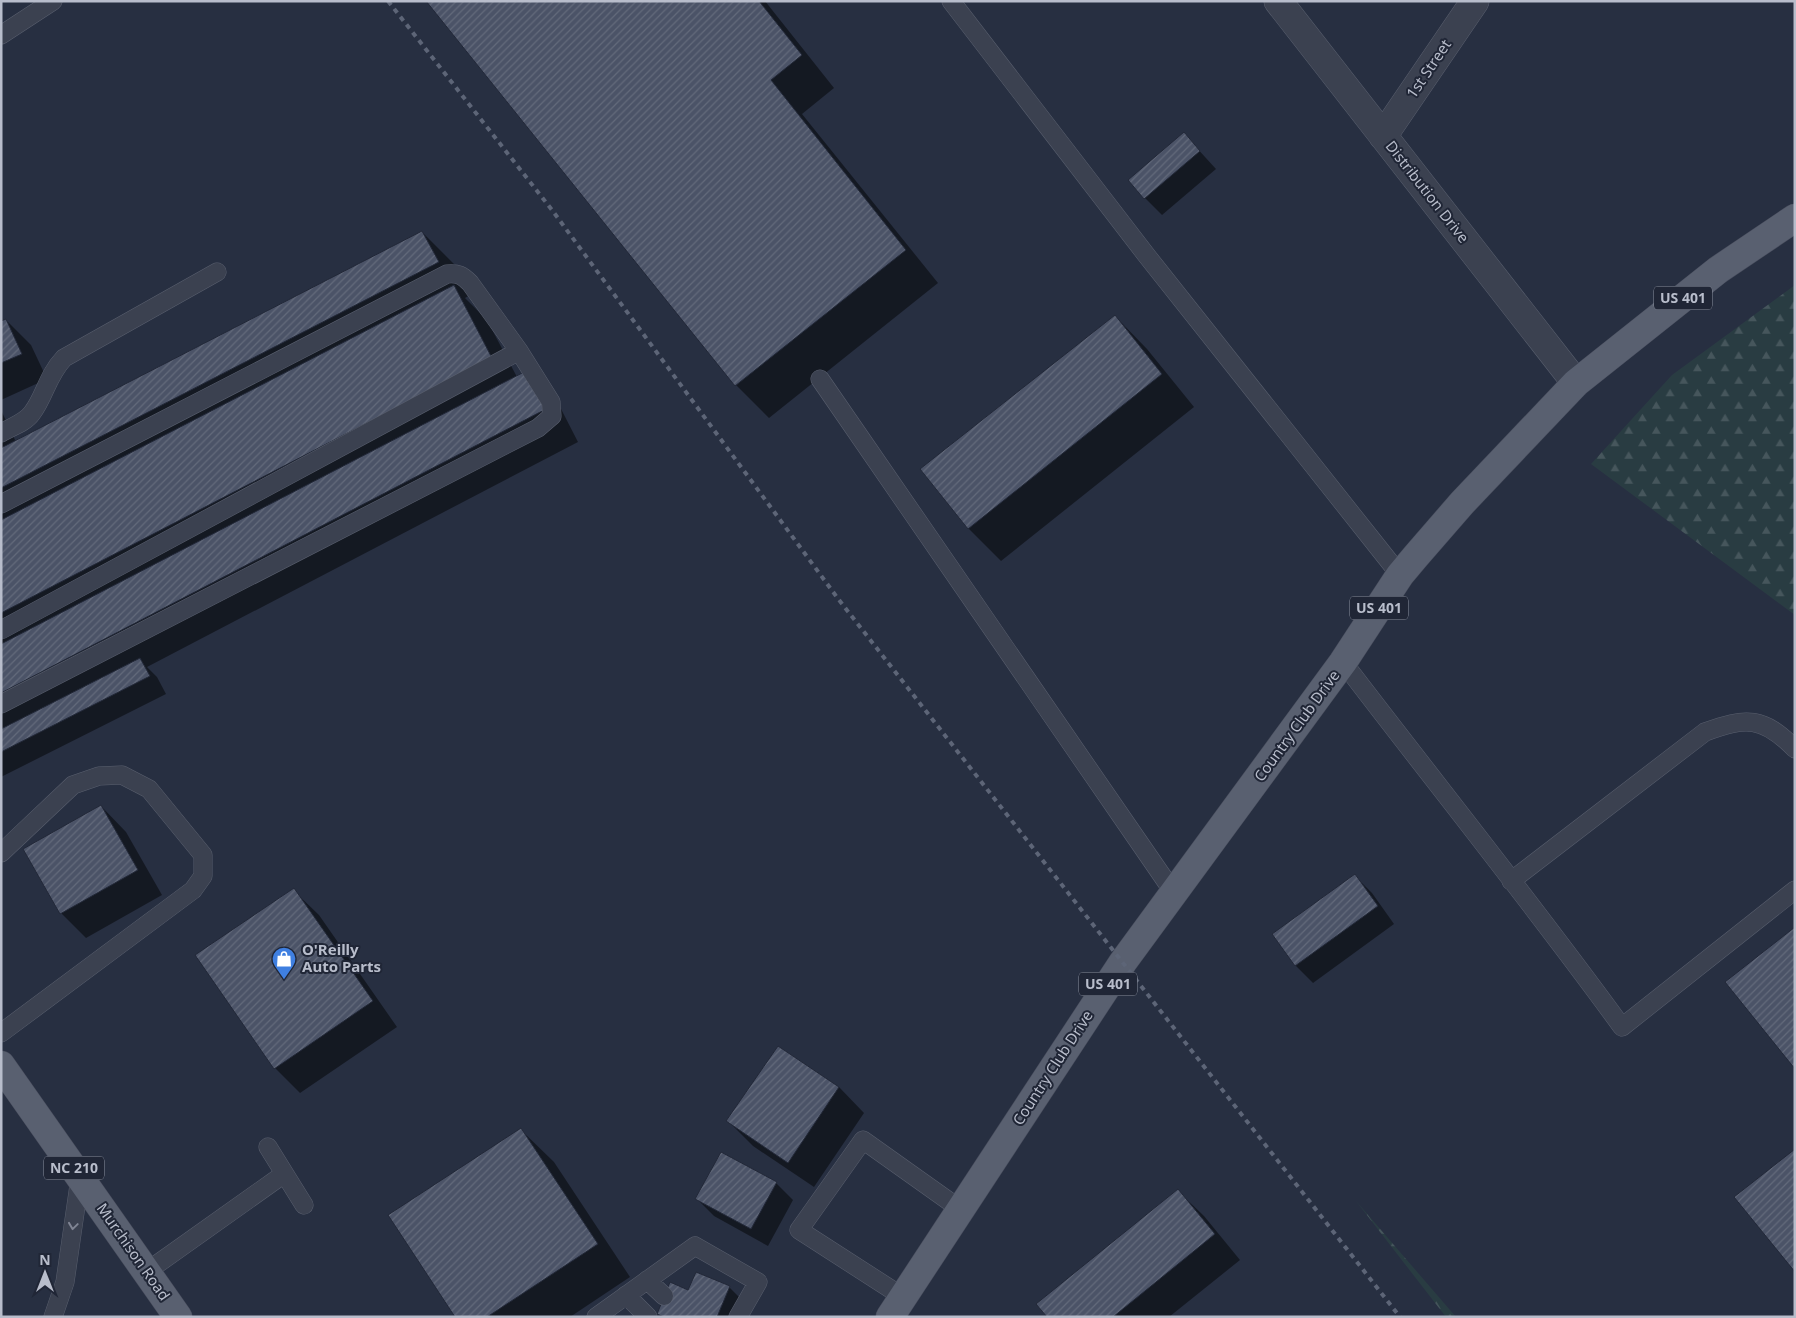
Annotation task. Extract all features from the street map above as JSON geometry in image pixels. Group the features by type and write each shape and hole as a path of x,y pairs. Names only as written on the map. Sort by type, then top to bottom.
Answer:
{"main road":[{"name":"Country Club Drive","path":"896,1307 1122,962 1344,662 1400,575 1462,503 1576,383 1718,270 1795,218"},
{"name":"Murchison Road","path":"1,1065 178,1317"}],"street":[{"name":"Distribution Drive","path":"1278,1 1576,383"},
{"name":"1st Street","path":"1383,136 1475,1"}],"lane":[{"path":"1,35 53,1"},
{"path":"951,1 1147,256 1400,575"},
{"path":"1,433 24,420 32,413 52,370 64,358 217,272"},
{"path":"1,504 447,274 455,273 462,275 470,283 519,351 551,402 552,416 538,428 1,704"},
{"path":"1,630 519,351"},
{"path":"820,379 1174,893"},
{"path":"1344,662 1510,882 1556,936 1622,1027 1795,890"},
{"path":"1510,882 1705,732 1732,722 1758,722 1782,736 1795,749"},
{"path":"1,853 73,786 99,776 122,776 149,789 203,855 203,876 194,890 1,1033"},
{"path":"896,1307 799,1230 863,1140 960,1209"},
{"path":"268,1147 304,1205"},
{"path":"146,1272 284,1174"},
{"path":"53,1317 65,1282 80,1178"},
{"path":"596,1317 695,1246 758,1282 738,1317"},
{"path":"647,1280 664,1296"},
{"path":"626,1295 648,1317"}],"green space":[{"path":"1795,285 1795,615 1591,464 1672,375"},
{"path":"1356,1201 1456,1317 1446,1317"}],"building":[{"path":"426,1 759,1 802,55 771,80 906,250 735,386"},
{"path":"1184,132 1200,151 1144,199 1128,180"},
{"path":"422,231 439,262 1,488 1,448"},
{"path":"454,285 492,358 1,613 1,520"},
{"path":"1115,315 1162,374 968,529 920,469"},
{"path":"6,319 22,354 1,363 1,321"},
{"path":"526,371 546,409 1,693 1,644"},
{"path":"140,658 150,676 1,752 1,729"},
{"path":"101,805 138,870 60,914 23,849"},
{"path":"1355,874 1378,906 1295,966 1272,934"},
{"path":"294,888 373,1001 274,1069 195,955"},
{"path":"1795,927 1795,1069 1725,982"},
{"path":"778,1046 839,1087 788,1163 726,1121"},
{"path":"521,1128 598,1244 487,1317 455,1317 388,1215"},
{"path":"1795,1149 1795,1272 1734,1197"},
{"path":"721,1152 777,1182 751,1229 695,1199"},
{"path":"1178,1189 1215,1234 1113,1317 1047,1317 1036,1304"},
{"path":"696,1272 730,1286 717,1317 664,1317 657,1314 670,1282 688,1290"}],"railway":[{"path":"388,1 552,210 839,600 1400,1317"}],"place":[{"name":"O'Reilly Auto Parts","path":"284,980"}]}
